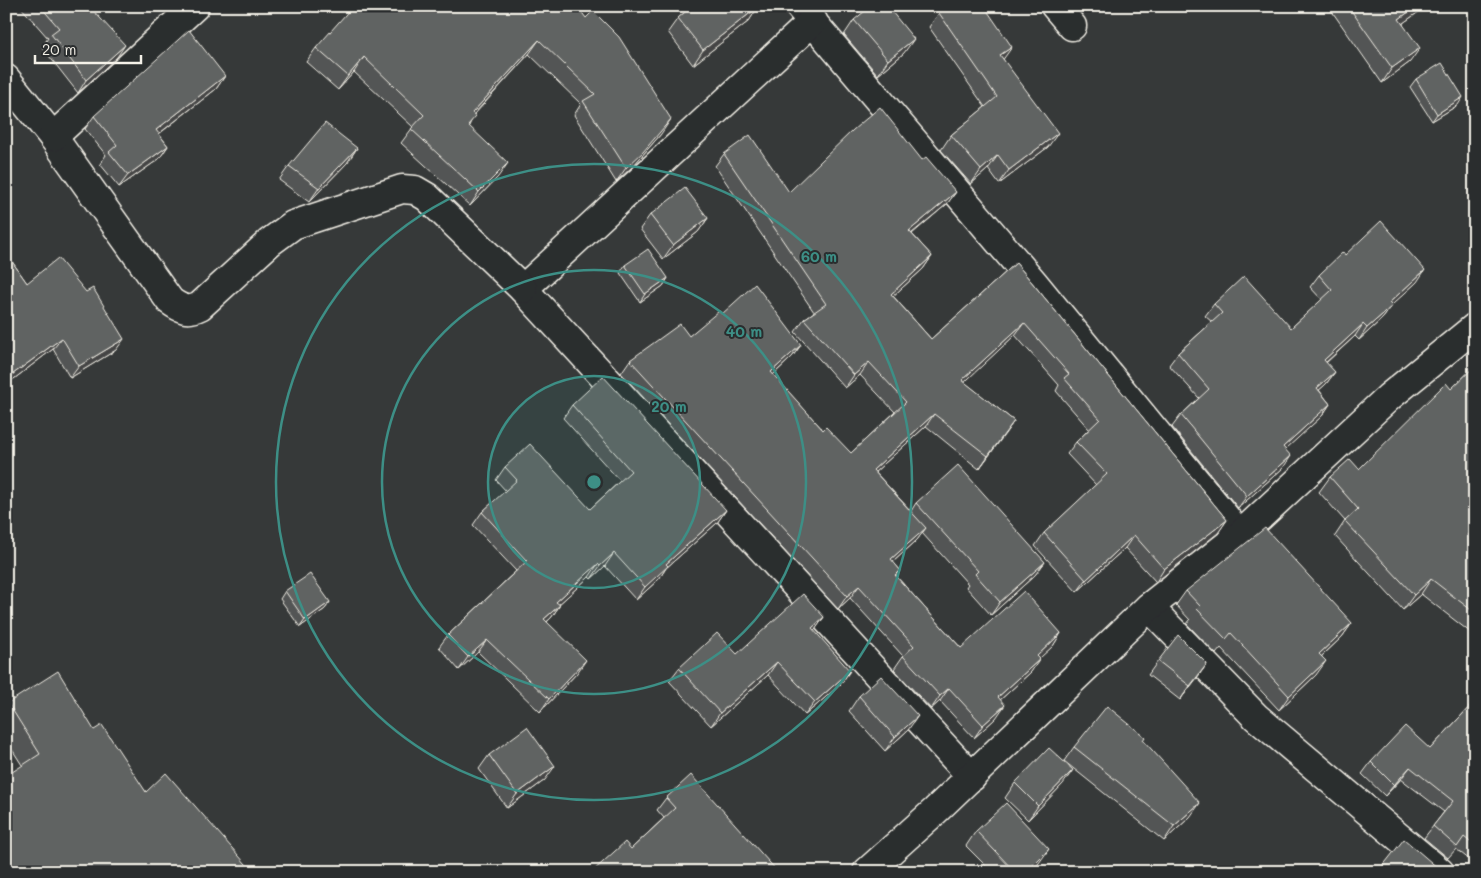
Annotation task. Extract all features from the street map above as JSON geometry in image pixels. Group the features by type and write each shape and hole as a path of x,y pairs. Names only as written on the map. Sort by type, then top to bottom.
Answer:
{"street":[{"path":"53,137 195,6"},
{"path":"523,289 806,14 1034,283 1240,535"},
{"path":"6,79 53,137 170,301 184,310 193,310 200,306 270,242 293,225 402,189 410,188 426,197 523,289 972,777"},
{"path":"866,872 972,777 1149,607 1240,535 1389,397 1475,327"},
{"path":"1149,607 1256,717 1440,872"}],"building":[{"path":"40,6 89,6 125,45 86,80 51,34 59,28"},
{"path":"353,6 577,6 586,18 593,11 619,37 671,119 643,152 626,168 583,101 595,94 539,40 472,113 476,116 468,125 508,163 479,192 411,129 424,115 364,57 348,76 316,48"},
{"path":"692,6 758,7 703,50 678,18"},
{"path":"871,6 887,6 914,39 888,60 854,20"},
{"path":"948,6 984,6 1012,47 1000,55 1058,133 1009,170 998,155 981,170 951,135 997,97 939,13"},
{"path":"1348,6 1417,6 1399,19 1420,48 1392,68"},
{"path":"189,30 225,76 156,130 168,146 128,175 109,152 117,145 94,116"},
{"path":"1442,63 1463,97 1437,114 1416,79"},
{"path":"880,107 922,160 926,157 956,192 909,231 932,256 891,294 931,339 1016,263 1227,520 1164,569 1134,535 1086,580 1044,533 1107,474 1076,442 1100,419 1064,378 1069,374 1024,323 962,380 1014,421 988,456 934,414 873,470 926,528 891,559 900,570 895,575 961,648 1024,591 1061,633 1037,656 1040,659 998,697 1005,705 983,725 949,688 940,696 903,656 914,646 859,586 847,596 630,360 680,324 689,336 719,311 722,314 755,284 801,345 771,372 823,430 826,427 851,453 906,402 869,362 854,375 804,319 826,304 724,154 750,135 789,192 853,130"},
{"path":"325,123 357,148 319,188 289,166"},
{"path":"685,188 708,218 673,245 650,215"},
{"path":"1381,221 1425,270 1389,303 1392,306 1367,328 1363,324 1324,360 1335,372 1317,388 1330,404 1283,447 1291,456 1247,496 1181,415 1209,389 1178,353 1222,313 1214,304 1244,276 1291,328 1332,290 1319,275 1343,252 1345,255"},
{"path":"648,249 668,278 645,294 625,265"},
{"path":"6,253 27,283 58,258 86,292 93,288 124,339 79,366 62,338 13,374 6,366"},
{"path":"1475,366 1475,528 1468,535 1475,541 1475,613 1431,579 1414,595 1345,521 1358,509 1330,477 1350,459 1359,469 1446,383 1451,389"},
{"path":"603,376 726,510 666,564 668,566 645,587 614,553 600,566 598,564 556,602 560,605 544,619 586,660 549,699 487,640 468,657 448,635 527,561 482,512 517,480 505,467 530,444 590,509 631,471 572,405"},
{"path":"958,465 1045,562 1000,602 975,574 978,571 916,503"},
{"path":"1265,528 1352,623 1319,654 1326,661 1289,696 1231,633 1226,639 1197,609 1200,606 1186,591"},
{"path":"310,574 330,602 305,620 285,591"},
{"path":"803,594 824,617 812,628 850,671 815,702 777,662 720,713 679,668 717,633 737,654"},
{"path":"1178,635 1207,664 1190,686 1158,661"},
{"path":"58,671 94,730 102,725 146,792 166,773 253,872 6,872 6,776 40,754 8,703"},
{"path":"881,676 918,716 895,737 859,696"},
{"path":"1475,701 1475,846 1464,837 1457,847 1433,826 1453,801 1410,767 1394,785 1371,762 1405,726 1430,749"},
{"path":"1107,706 1145,737 1143,740 1200,803 1174,826 1074,747"},
{"path":"527,727 555,766 517,794 489,755"},
{"path":"1049,748 1073,770 1038,806 1015,783"},
{"path":"691,775 778,872 592,872 625,842 631,849 675,808 666,798"},
{"path":"1006,803 1049,849 1026,872 1015,872 976,831"},
{"path":"1404,839 1439,869 1437,872 1378,872"}]}
